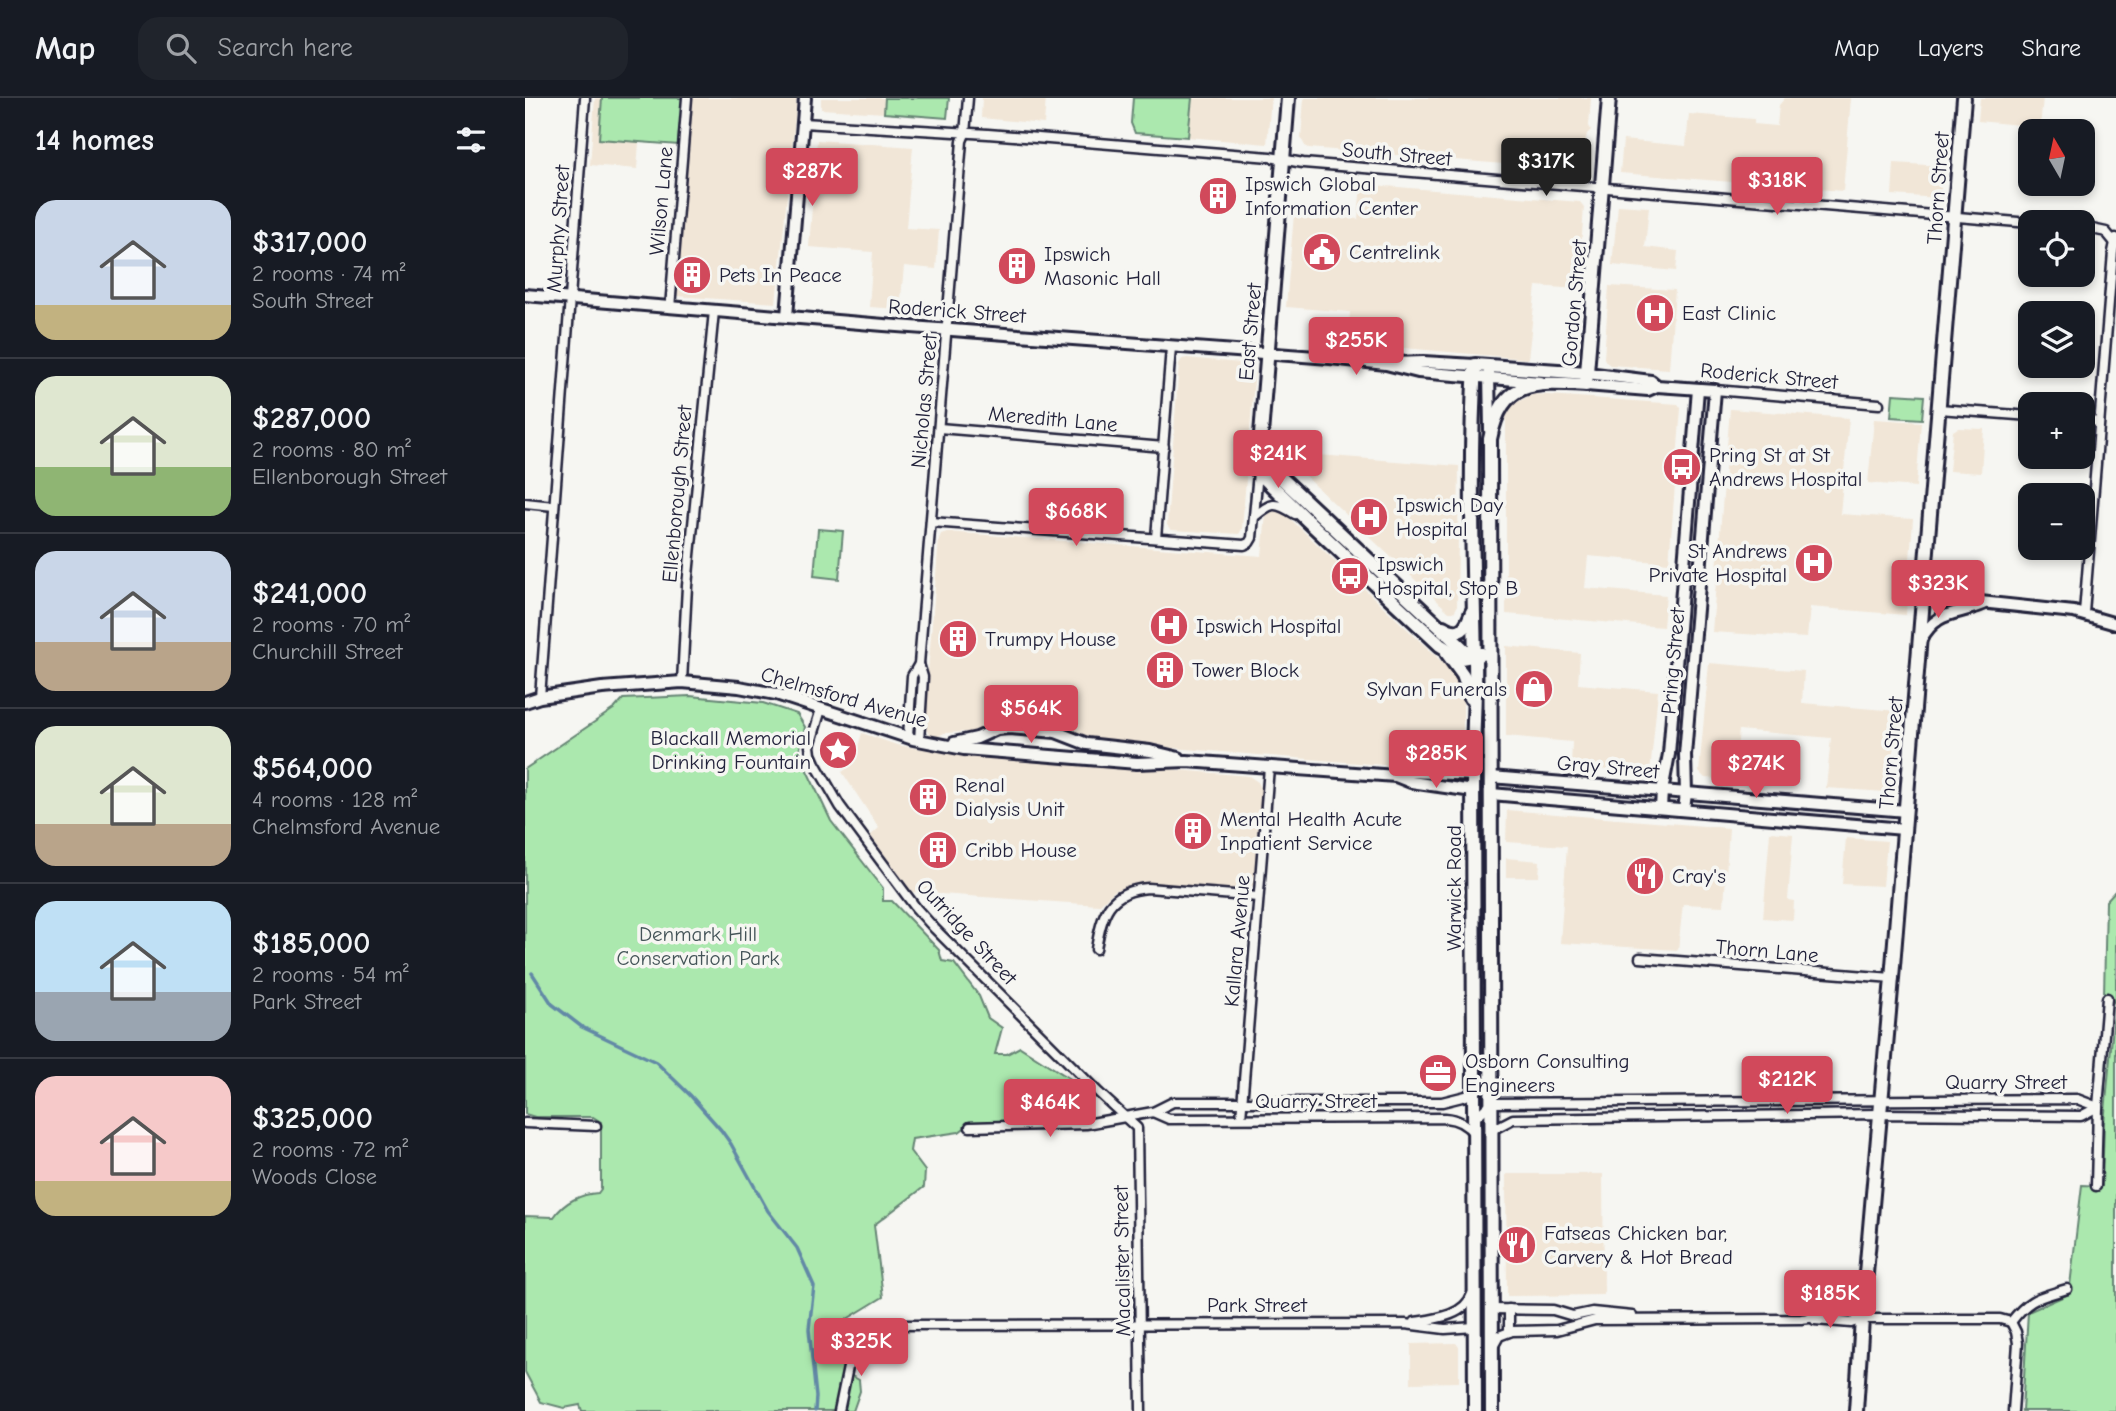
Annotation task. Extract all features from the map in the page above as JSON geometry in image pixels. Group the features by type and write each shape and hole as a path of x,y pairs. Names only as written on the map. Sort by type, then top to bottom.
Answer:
{"main road":[{"name":"East Street","path":"1258,472 1288,98"},
{"name":"Gordon Street","path":"1587,379 1609,98"},
{"name":"Thorn Street","path":"1856,1411 1964,98"},
{"name":"Roderick Street","path":"1475,371 1587,379"},
{"name":"Warwick Road","path":"1475,371 1475,1411"},
{"name":"Roderick Street","path":"1551,383 1587,379"},
{"path":"1490,439 1497,414 1508,397 1521,388 1551,383"},
{"name":"Warwick Road","path":"1490,439 1492,1411"},
{"path":"1259,457 1474,658 1486,673 1491,691"},
{"path":"1258,472 1440,645 1456,656 1474,658 1485,652 1491,639"},
{"path":"1473,481 1490,482"},
{"path":"1436,624 1450,631 1459,631 1468,622 1473,608"},
{"path":"1440,645 1465,677 1473,712"},
{"name":"Gray Street","path":"1473,775 1491,777"},
{"name":"Gray Street","path":"1473,791 1491,794"},
{"path":"1475,1326 1492,1309"}],"street":[{"name":"Murphy Street","path":"540,697 585,98"},
{"name":"Wilson Lane","path":"670,308 687,98"},
{"path":"787,316 805,98"},
{"name":"Nicholas Street","path":"913,739 923,674 919,664 962,141 968,98"},
{"name":"South Street","path":"803,123 988,134 1283,159 1303,163 2018,222"},
{"path":"2084,613 2115,240 2106,232 2095,229"},
{"name":"Roderick Street","path":"525,295 1267,353 1386,364 1418,372 1475,371"},
{"name":"Ellenborough Street","path":"682,682 687,586 714,311"},
{"path":"931,522 1156,538 1171,347"},
{"name":"Roderick Street","path":"1489,372 1551,383"},
{"name":"Warwick Road","path":"1489,372 1490,439"},
{"name":"Roderick Street","path":"1587,379 1648,390 1657,386 1879,404"},
{"name":"Pring Street","path":"1661,808 1669,754 1698,389"},
{"name":"Pring Street","path":"1684,810 1685,755 1715,390"},
{"path":"1939,409 2018,415"},
{"path":"2095,422 2099,422"},
{"name":"Meredith Lane","path":"939,428 1164,447"},
{"name":"East Street","path":"1156,538 1242,545 1249,543 1252,538 1258,472"},
{"path":"525,503 554,506"},
{"path":"1254,517 1268,505 1274,504 1281,505 1307,520"},
{"path":"1924,596 2084,613 2116,624"},
{"path":"1920,641 1928,627 1940,617 1986,603"},
{"name":"Chelmsford Avenue","path":"525,702 540,697 602,688 682,682 776,694 913,739 944,745 1143,763 1183,761 1396,776 1411,782 1473,791"},
{"name":"Outridge Street","path":"821,709 810,746 815,763 840,806 916,908 1125,1116"},
{"path":"999,728 994,735 995,742 1009,752"},
{"name":"Chelmsford Avenue","path":"944,745 977,738 999,728 1056,732 1081,743 1150,751 1183,761"},
{"path":"1068,736 1073,748 1070,757"},
{"name":"Kallara Avenue","path":"1241,1118 1269,766"},
{"name":"Chelmsford Avenue","path":"1396,776 1412,772 1473,775"},
{"name":"Gray Street","path":"1491,777 1906,811"},
{"path":"1533,797 1529,788 1535,780"},
{"name":"Gray Street","path":"1491,794 1905,829"},
{"path":"1096,949 1103,915 1125,892 1148,888 1258,897"},
{"name":"Thorn Lane","path":"1640,958 1892,978"},
{"path":"2096,1186 2098,1107 2107,998"},
{"name":"Quarry Street","path":"970,1127 1086,1124 1153,1112 1173,1102 1442,1102 1466,1096 1475,1090"},
{"name":"Quarry Street","path":"1490,1103 2080,1099 2098,1107"},
{"path":"1474,1119 1490,1103"},
{"path":"1576,1103 1576,1118"},
{"path":"1688,1103 1688,1118"},
{"name":"Quarry Street","path":"1490,1131 1513,1119 1880,1114 2081,1115 2098,1107"},
{"name":"Quarry Street","path":"1153,1112 1169,1119 1453,1118 1468,1125 1474,1134"},
{"name":"Macalister Street","path":"1125,1116 1137,1128 1142,1325 1141,1411"},
{"path":"525,1123 596,1126"},
{"path":"1405,1324 1440,1317 1462,1308 1470,1301 1475,1286"},
{"path":"2011,1322 2022,1307 2037,1298 2067,1289"},
{"path":"1492,1309 1561,1311 1573,1316 1594,1312 1652,1319"},
{"path":"1509,1309 1509,1332"},
{"path":"1561,1311 1562,1329"},
{"path":"1493,1348 1499,1336 1509,1332 1562,1329 1588,1321 1801,1319 1843,1314 1852,1314 1862,1319 2000,1319 2011,1322 2018,1343 2013,1411"},
{"name":"Park Street","path":"839,1411 854,1338 870,1327 882,1325 1405,1324 1445,1329 1475,1326"}],"shaded area":[{"path":"595,98 684,98 680,146 639,142 637,169 590,165"},
{"path":"691,98 797,98 776,303 676,296"},
{"path":"821,98 885,98 884,113 821,109"},
{"path":"982,98 1046,98 1044,124 981,118"},
{"path":"1192,98 1271,98 1267,144 1188,137"},
{"path":"1304,98 1591,98 1591,130 1586,139 1587,171 1309,148 1301,138"},
{"path":"1785,98 1851,98 1843,191 1620,173 1623,140 1686,146 1689,114 1754,119 1754,124 1777,126 1779,105"},
{"path":"1980,98 2043,98 2041,119 2018,119 2018,125 1978,121"},
{"path":"817,140 913,147 906,228 939,230 936,269 904,266 900,309 869,307 873,252 809,247"},
{"path":"1894,163 1943,166 1940,198 1892,195"},
{"path":"1361,184 1580,202 1584,207 1578,289 1536,286 1528,359 1348,343 1350,312 1286,307 1294,214 1358,219"},
{"path":"1618,205 1649,207 1645,247 1678,251 1676,271 1612,265"},
{"path":"1609,286 1675,290 1669,369 1610,365 1606,362 1604,358"},
{"path":"1182,359 1251,364 1255,368 1242,529 1239,534 1171,530 1167,525 1179,364"},
{"path":"1534,394 1678,404 1681,408 1669,563 1588,556 1585,588 1666,595 1663,627 1506,614 1506,412 1513,404"},
{"name":"St Andrews Private Hospital","path":"1730,409 1849,418 1840,514 1913,519 1906,615 1810,607 1807,638 1712,632"},
{"path":"1874,419 1921,422 1916,487 1868,483"},
{"path":"1958,428 1984,429 1981,473 1949,471 1953,431"},
{"path":"1280,452 1459,466 1457,607 1454,612 1449,612"},
{"name":"Ipswich Hospital","path":"1273,509 1284,513 1457,676 1463,694 1463,755 1459,765 1450,769 1420,768 1087,741 1062,729 973,735 965,732 944,733 937,737 926,730 924,720 941,534 947,532 1262,556 1266,514"},
{"path":"1506,646 1580,653 1578,684 1658,691 1650,773 1571,767 1572,742 1506,736"},
{"path":"1709,663 1804,671 1802,703 1897,711 1890,789 1886,792 1826,788 1831,738 1739,730 1734,780 1705,778 1699,772"},
{"path":"862,733 897,745 916,748 1249,776 1258,782 1263,792 1256,879 1251,888 1242,891 1150,883 1132,884 1114,891 1099,905 912,892 870,836 879,828 842,772 853,764"},
{"path":"1507,810 1729,828 1724,906 1683,904 1678,950 1560,943 1567,846 1506,842"},
{"path":"1770,832 1793,834 1788,900 1794,901 1793,920 1763,918"},
{"path":"1846,838 1887,841 1883,886 1842,884"},
{"path":"1506,858 1540,861 1539,877 1506,877"},
{"path":"1506,1174 1603,1174 1604,1295 1507,1296"},
{"path":"1456,1343 1459,1347 1459,1382 1411,1383 1411,1344"}],"green space":[{"path":"602,98 683,98 679,145 599,139"},
{"path":"885,98 949,98 947,118 884,113"},
{"path":"1133,98 1192,98 1188,137 1135,133 1131,123"},
{"path":"1893,394 1924,396 1922,419 1891,417"},
{"path":"818,529 843,531 839,579 814,576"},
{"name":"Denmark Hill Conservation Park","path":"690,696 763,703 797,714 805,727 800,748 801,758 831,821 883,888 883,901 892,901 939,950 942,961 954,963 979,996 988,1018 1002,1028 995,1054 1007,1054 1020,1047 1083,1087 1090,1097 1089,1107 1073,1121 971,1123 959,1132 912,1139 910,1151 925,1171 924,1187 874,1225 883,1297 847,1319 843,1340 850,1346 852,1376 859,1380 860,1391 853,1411 582,1411 580,1405 564,1408 541,1402 525,1372 525,1216 554,1217 573,1200 598,1193 601,1189 601,1122 593,1117 535,1117 525,1114 525,769 615,708 623,699"},
{"path":"2116,890 2116,1411 2022,1411 2028,1312 2069,1294 2082,1185 2102,1186 2104,1123 2115,1004 2111,995 2104,995 2106,901"}],"waterway":[{"path":"532,973 552,1004 582,1027 656,1062 690,1095 731,1144 768,1211 797,1248 814,1286 809,1329 815,1411"}],"place":[{"name":"Ipswich Global Information Center","path":"1218,196"},
{"name":"Centrelink","path":"1322,252"},
{"name":"Ipswich Masonic Hall","path":"1017,266"},
{"name":"Pets In Peace","path":"692,275"},
{"name":"East Clinic","path":"1655,313"},
{"name":"Pring St at St Andrews Hospital","path":"1682,467"},
{"name":"Ipswich Day Hospital","path":"1369,517"},
{"name":"St Andrews Private Hospital","path":"1814,563"},
{"name":"Ipswich Hospital, Stop B","path":"1350,576"},
{"name":"Ipswich Hospital","path":"1169,626"},
{"name":"Trumpy House","path":"958,639"},
{"name":"Tower Block","path":"1165,670"},
{"name":"Sylvan Funerals","path":"1534,689"},
{"name":"Blackall Memorial Drinking Fountain","path":"838,750"},
{"name":"Renal Dialysis Unit","path":"928,797"},
{"name":"Mental Health Acute Inpatient Service","path":"1193,831"},
{"name":"Cribb House","path":"938,850"},
{"name":"Cray's","path":"1645,876"},
{"name":"Osborn Consulting Engineers","path":"1438,1073"},
{"name":"Fatseas Chicken bar, Carvery & Hot Bread","path":"1517,1245"}]}
